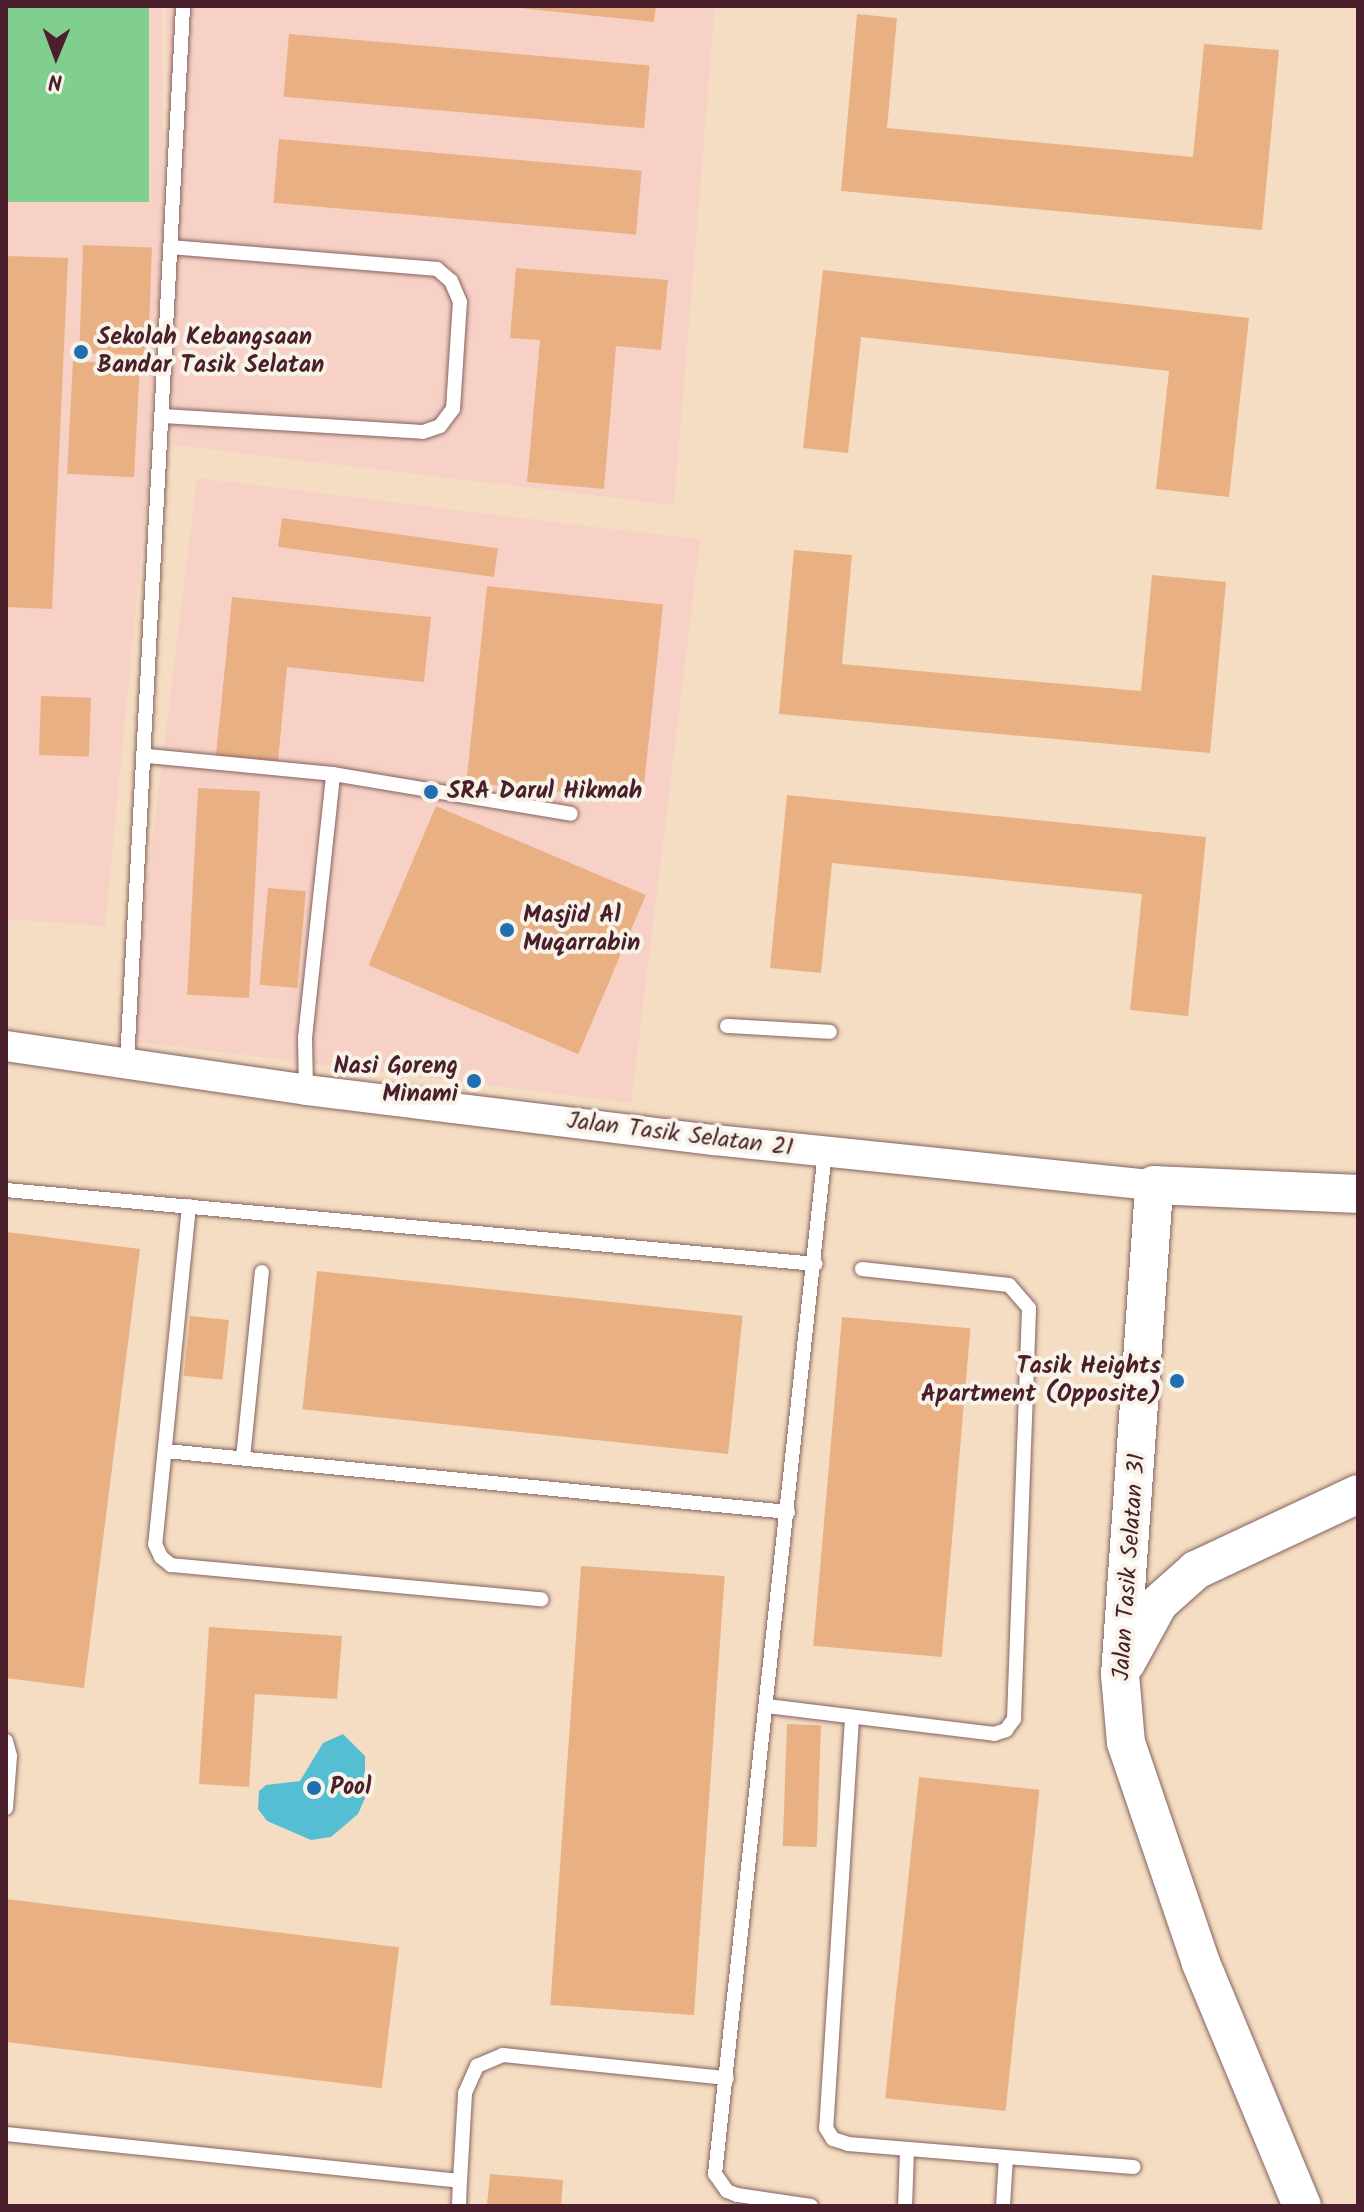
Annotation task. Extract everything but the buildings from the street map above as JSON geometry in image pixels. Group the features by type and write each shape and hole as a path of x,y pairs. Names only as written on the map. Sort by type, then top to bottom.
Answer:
{"street":[{"name":"Jalan Tasik Selatan 21","path":"6,1046 306,1090 825,1151 1154,1185 1358,1194"},
{"name":"Jalan Tasik Selatan 31","path":"1154,1185 1120,1675 1126,1743 1201,1963 1302,2206"},
{"path":"1120,1675 1171,1589 1196,1570 1358,1494"}],"lane":[{"path":"127,1062 147,756 183,6"},
{"path":"163,416 423,432 440,426 453,409 460,302 451,281 437,269 171,247"},
{"path":"147,756 333,774 571,814"},
{"path":"306,1090 305,1038 333,774"},
{"path":"727,1026 830,1032"},
{"path":"811,2206 737,2195 720,2184 716,2163 816,1264 825,1151"},
{"path":"6,1190 816,1264"},
{"path":"189,1206 155,1544 171,1565 541,1599"},
{"path":"767,1706 994,1734 1006,1730 1014,1719 1029,1323 1022,1294 1009,1285 862,1269"},
{"path":"243,1458 262,1272"},
{"path":"166,1451 788,1512"},
{"path":"852,1718 826,2128 833,2139 848,2144 1134,2167"},
{"path":"6,1741 10,1756 6,1808"},
{"path":"459,2206 465,2093 477,2066 503,2055 727,2078"},
{"path":"6,2134 460,2181"},
{"path":"905,2206 907,2151"},
{"path":"1003,2206 1006,2157"}],"shaded area":[{"name":"Sekolah Kebangsaan Bandar Tasik Selatan","path":"6,6 162,6 163,212 147,493 105,926 6,919"},
{"path":"166,6 715,6 674,505 173,445"},
{"name":"SRA Darul Hikmah","path":"197,478 700,540 631,1103 128,1041"}],"green space":[{"path":"6,6 149,6 149,202 6,202"}],"water":[{"name":"Pool","path":"343,1734 365,1756 365,1798 358,1814 331,1837 311,1840 267,1821 258,1809 259,1791 266,1785 300,1781 323,1743"}],"place":[{"name":"Sekolah Kebangsaan Bandar Tasik Selatan","path":"81,352"},
{"name":"SRA Darul Hikmah","path":"431,792"},
{"name":"Masjid Al Muqarrabin","path":"507,930"},
{"name":"Nasi Goreng Minami","path":"474,1081"},
{"name":"Tasik Heights Apartment (Opposite)","path":"1177,1381"},
{"name":"Pool","path":"314,1788"}]}
